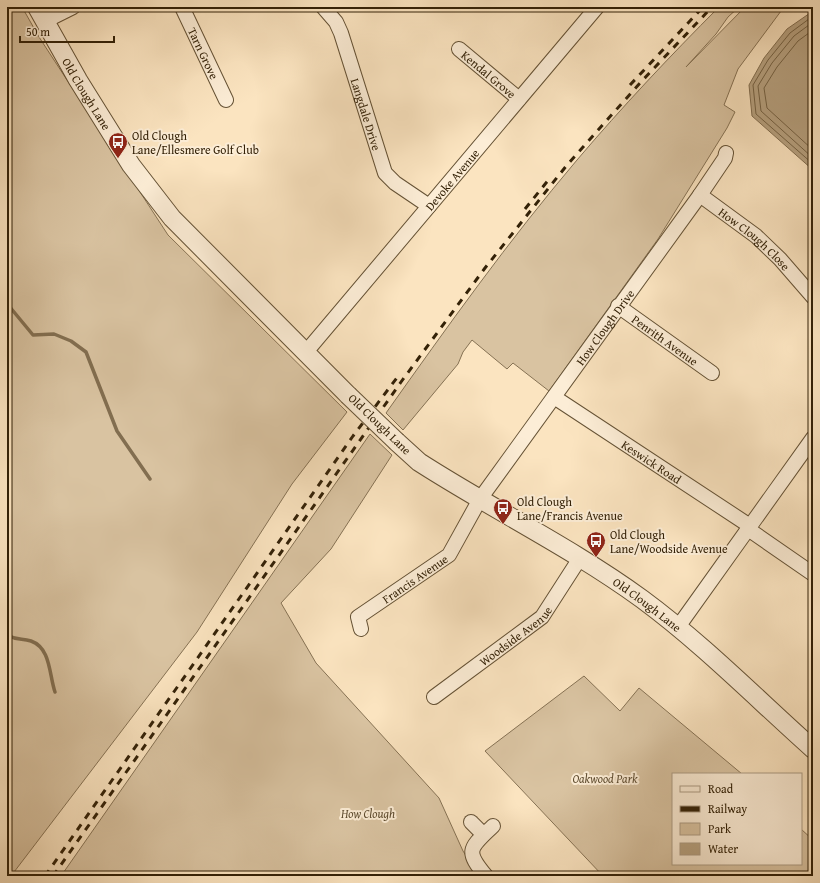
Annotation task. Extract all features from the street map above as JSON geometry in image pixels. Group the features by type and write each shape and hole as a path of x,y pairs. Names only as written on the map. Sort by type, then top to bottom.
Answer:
{"street":[{"path":"41,14 73,7"},
{"name":"Tarn Grove","path":"182,7 226,100"},
{"name":"Langdale Drive","path":"323,7 336,22 341,32 385,173 395,183 430,206"},
{"name":"Devoke Avenue","path":"306,352 597,7"},
{"name":"Old Clough Lane","path":"41,14 78,80 131,165 172,218 348,395 397,442 419,462 580,558 642,599 678,627 813,749"},
{"name":"Kendal Grove","path":"459,48 519,99"},
{"name":"How Clough Drive","path":"480,499 618,306 700,195 725,158 726,153"},
{"name":"How Clough Close","path":"700,195 756,236 780,259 805,294"},
{"name":"Penrith Avenue","path":"618,306 712,373"},
{"name":"Keswick Road","path":"554,397 749,528 813,574"},
{"path":"678,627 813,438"},
{"name":"Francis Avenue","path":"361,629 358,616 449,555 480,499"},
{"name":"Woodside Avenue","path":"434,697 542,617 580,558"},
{"path":"471,822 488,830 475,843 472,856 486,876"}],"green space":[{"path":"7,7 22,7 39,37 168,235 347,412 292,484 197,632 11,876 7,876"},
{"path":"719,7 739,7 728,17 716,34 686,67 745,7 784,7 738,69 724,105 735,112 727,128 658,239 549,391 513,363 507,369 472,340 463,352 458,364 403,430 386,413 479,284 527,221 594,140 646,82"},
{"name":"How Clough","path":"370,434 392,455 331,549 281,603 316,663 439,798 463,851 479,876 61,876"},
{"name":"Oakwood Park","path":"584,676 620,711 639,688 741,773 672,773 672,865 802,865 802,830 813,840 813,876 603,876 485,751"}],"water":[{"path":"813,11 813,170 752,116 749,85 764,58 787,29"}],"waterway":[{"path":"7,299 9,306 33,335 54,334 71,341 86,352 117,431 150,479"},
{"path":"7,635 14,638 31,641 38,645 46,656 55,692"}],"railway":[{"path":"630,85 703,7"},
{"path":"53,876 401,382 485,268 567,165 640,83 712,7"},
{"path":"525,209 550,178"},
{"path":"45,876 353,436 399,375"}],"place":[{"name":"Old Clough Lane/Ellesmere Golf Club","path":"118,159"},
{"name":"Old Clough Lane/Francis Avenue","path":"503,525"},
{"name":"Old Clough Lane/Woodside Avenue","path":"596,558"}]}
